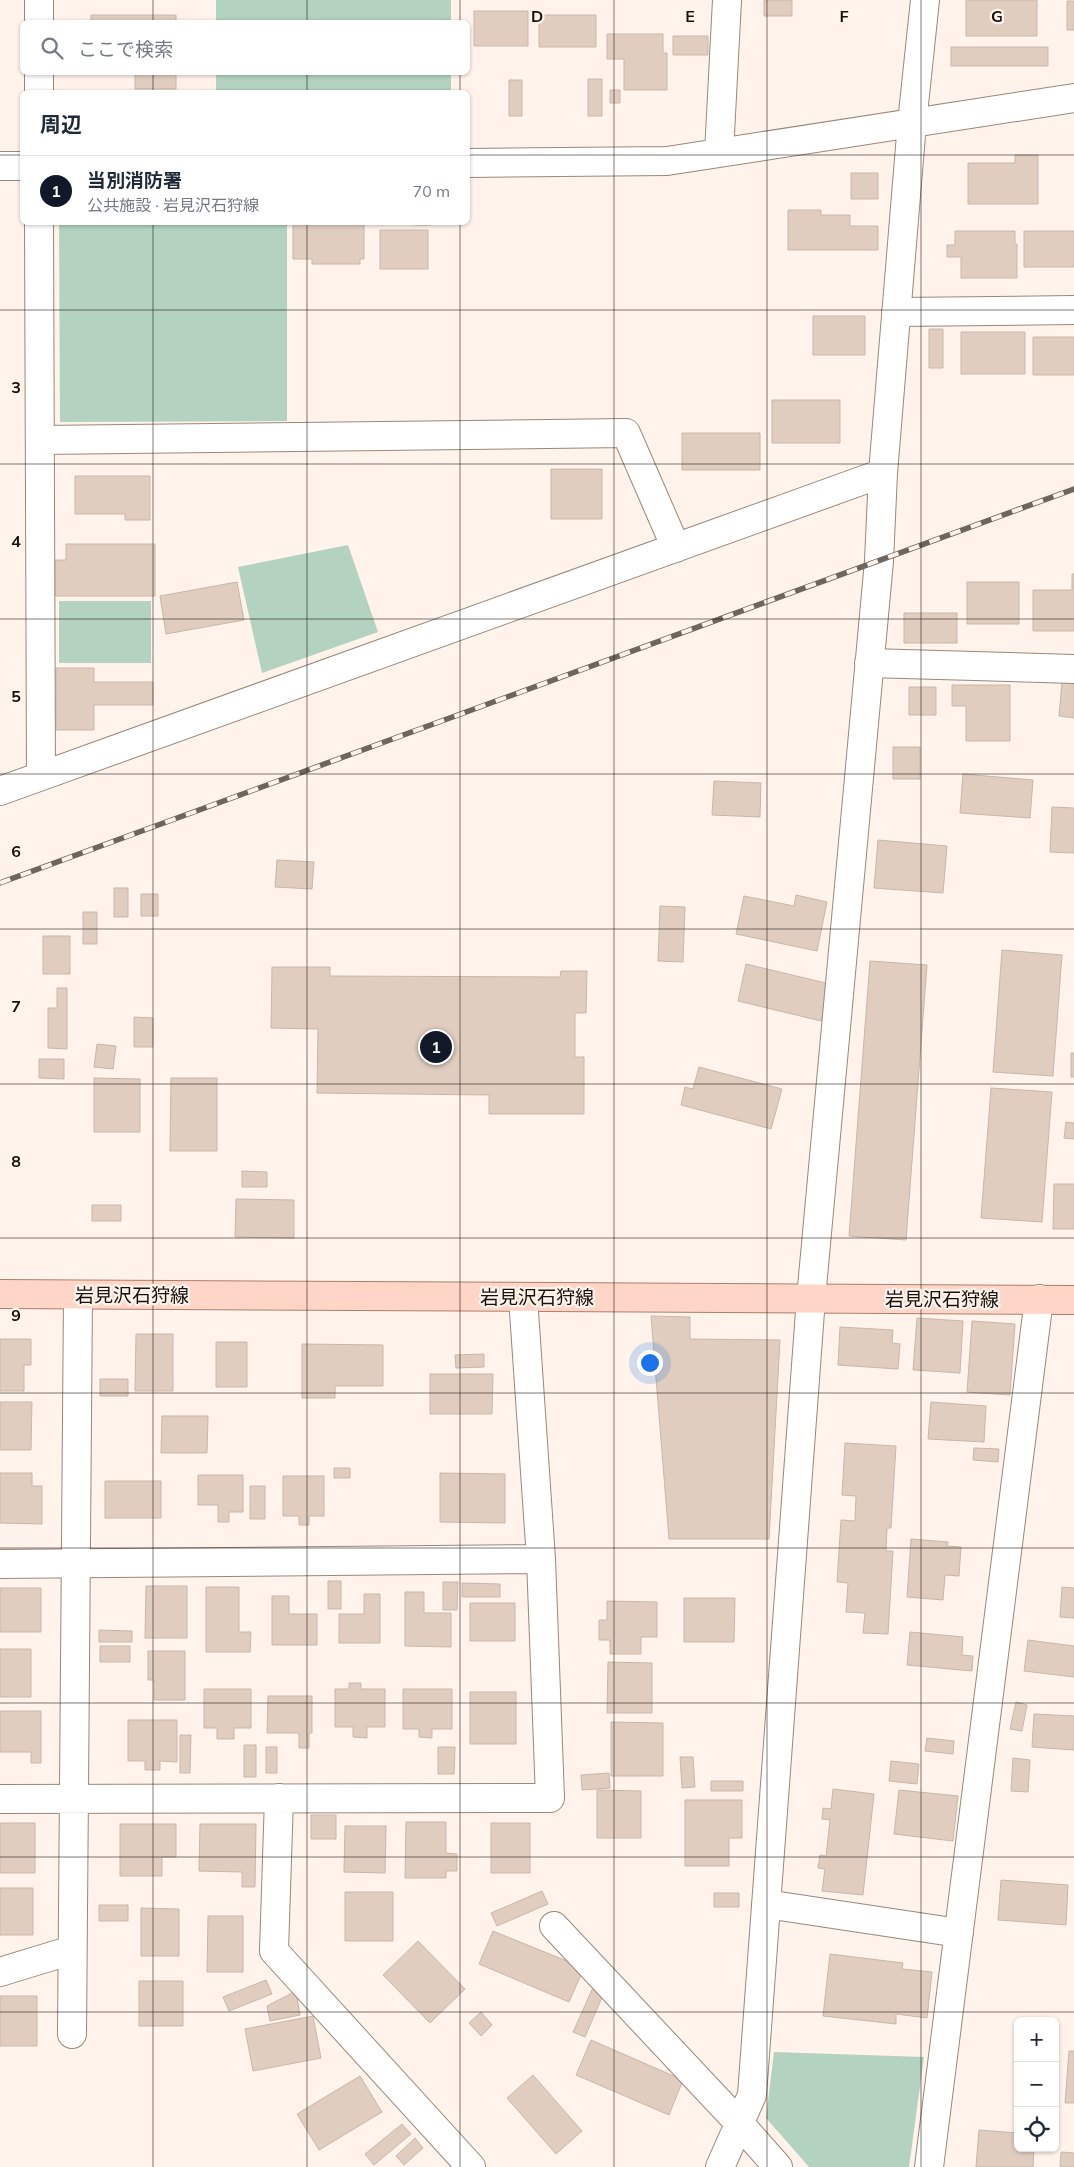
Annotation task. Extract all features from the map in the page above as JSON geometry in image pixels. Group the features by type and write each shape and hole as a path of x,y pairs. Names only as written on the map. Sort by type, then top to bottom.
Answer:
{"main road":[{"name":"岩見沢石狩線","path":"0,1294 1074,1300"}],"street":[{"path":"39,0 39,20"},
{"path":"719,153 727,0"},
{"path":"720,2167 752,2095 812,1298 879,561 883,473 912,123 926,0"},
{"path":"39,75 39,90"},
{"path":"470,163 667,161 1074,98"},
{"path":"0,166 20,166"},
{"path":"39,225 41,776"},
{"path":"896,312 1074,310"},
{"path":"40,440 626,433 676,548"},
{"path":"0,791 883,473"},
{"path":"869,663 1074,669"},
{"path":"72,2034 78,1295"},
{"path":"0,1799 550,1798 540,1559 523,1297"},
{"path":"930,2167 1039,1299"},
{"path":"0,1564 540,1559"},
{"path":"279,1798 274,1951 471,2167"},
{"path":"766,1904 959,1933"},
{"path":"554,1926 778,2167"},
{"path":"0,1972 72,1950"}],"green space":[{"path":"216,0 451,0 451,20 216,20"},
{"path":"216,75 451,75 451,90 216,90"},
{"path":"59,225 287,225 287,421 60,422"},
{"path":"348,545 378,632 262,673 238,567"},
{"path":"59,601 151,601 151,663 59,663"},
{"path":"774,2052 924,2057 909,2167 809,2167 766,2118"}],"building":[{"path":"764,0 792,0 792,16 764,16"},
{"path":"966,0 1037,0 1037,36 966,36"},
{"path":"1067,1 1074,1 1074,30 1067,30"},
{"path":"474,11 528,11 528,46 474,46"},
{"path":"91,15 176,15 176,20 91,20"},
{"path":"539,15 596,15 596,47 539,47"},
{"path":"607,34 663,34 663,53 667,53 667,90 624,90 624,59 607,59"},
{"path":"673,36 708,36 708,55 673,55"},
{"path":"951,47 1048,47 1048,66 951,66"},
{"path":"135,75 176,75 176,89 135,89"},
{"path":"588,79 602,79 602,116 588,116"},
{"path":"509,80 522,80 522,116 509,116"},
{"path":"610,90 620,90 620,103 610,103"},
{"path":"1015,155 1038,155 1038,204 968,204 968,163 1015,163"},
{"path":"851,173 878,173 878,199 851,199"},
{"path":"788,210 821,210 821,215 850,215 850,226 878,226 878,250 788,250"},
{"path":"293,225 364,225 364,259 360,259 360,264 312,264 312,259 293,259"},
{"path":"380,230 428,230 428,269 380,269"},
{"path":"955,231 1015,231 1017,278 961,278 961,257 947,257 947,245 955,245"},
{"path":"1024,231 1074,231 1074,267 1024,267"},
{"path":"813,316 865,316 865,355 813,355"},
{"path":"929,329 943,329 943,368 929,368"},
{"path":"961,332 1025,332 1025,374 961,374"},
{"path":"1033,337 1074,337 1074,375 1033,375"},
{"path":"772,400 840,400 840,443 772,443"},
{"path":"682,433 760,433 760,470 682,470"},
{"path":"551,469 602,469 602,519 551,519"},
{"path":"75,476 150,476 150,520 125,520 125,514 75,514"},
{"path":"66,544 155,544 155,596 55,596 55,560 66,560"},
{"path":"1072,574 1074,574 1074,631 1033,631 1033,590 1072,590"},
{"path":"237,582 244,620 166,634 160,596"},
{"path":"967,582 1019,582 1019,624 967,624"},
{"path":"904,613 957,613 957,643 904,643"},
{"path":"56,668 94,668 94,682 153,682 153,705 94,705 94,730 56,730"},
{"path":"1062,682 1074,682 1074,718 1059,716"},
{"path":"952,685 1010,685 1010,741 966,741 966,706 952,706"},
{"path":"909,687 936,687 936,715 909,715"},
{"path":"893,747 920,747 920,779 893,779"},
{"path":"963,774 1033,780 1030,818 960,813"},
{"path":"714,781 761,783 760,817 712,815"},
{"path":"1052,807 1074,808 1074,853 1050,852"},
{"path":"878,840 947,846 943,893 874,888"},
{"path":"277,860 314,862 312,889 275,887"},
{"path":"114,888 128,888 128,917 114,917"},
{"path":"141,894 158,894 158,916 141,916"},
{"path":"796,895 827,902 817,951 736,934 744,896 794,906"},
{"path":"660,906 685,907 683,962 658,961"},
{"path":"83,912 97,912 97,944 83,944"},
{"path":"43,936 70,936 70,974 43,974"},
{"path":"1002,950 1062,955 1053,1076 993,1072"},
{"path":"870,961 927,965 906,1240 849,1236"},
{"path":"746,964 830,984 821,1021 738,1001"},
{"path":"272,967 330,967 330,976 560,977 561,971 587,971 586,1013 575,1013 575,1057 584,1057 584,1114 489,1114 489,1095 317,1093 318,1029 271,1028"},
{"path":"57,988 67,988 67,1049 48,1048 48,1008 57,1008"},
{"path":"134,1017 153,1018 153,1047 134,1047"},
{"path":"97,1044 116,1046 113,1069 94,1067"},
{"path":"1071,1053 1074,1053 1074,1077 1071,1077"},
{"path":"39,1059 64,1059 64,1079 39,1078"},
{"path":"699,1067 782,1089 771,1129 681,1105 685,1087 693,1089"},
{"path":"94,1078 140,1079 140,1132 94,1132"},
{"path":"171,1078 217,1078 217,1151 170,1151"},
{"path":"991,1088 1052,1092 1042,1222 981,1218"},
{"path":"1066,1122 1074,1123 1074,1139 1064,1138"},
{"path":"242,1171 267,1172 267,1187 242,1187"},
{"path":"1054,1184 1074,1184 1074,1229 1053,1229"},
{"path":"236,1199 294,1200 294,1238 235,1237"},
{"path":"92,1205 121,1205 121,1221 92,1221"},
{"path":"651,1316 690,1317 690,1339 780,1340 769,1539 669,1539"},
{"path":"917,1318 963,1321 960,1373 913,1370"},
{"path":"972,1321 1015,1324 1010,1395 967,1392"},
{"path":"840,1327 893,1330 892,1343 900,1344 898,1369 838,1365"},
{"path":"136,1334 173,1334 173,1391 135,1391"},
{"path":"0,1339 31,1339 31,1365 24,1365 24,1391 0,1391"},
{"path":"216,1342 247,1342 247,1387 216,1387"},
{"path":"302,1344 383,1345 383,1386 335,1386 335,1398 302,1398"},
{"path":"484,1354 484,1367 456,1368 455,1355"},
{"path":"430,1374 493,1374 492,1414 430,1414"},
{"path":"100,1379 128,1379 128,1396 100,1396"},
{"path":"0,1402 32,1402 31,1450 0,1450"},
{"path":"931,1402 986,1406 984,1442 928,1439"},
{"path":"162,1416 208,1416 207,1453 161,1453"},
{"path":"845,1443 896,1446 891,1528 887,1528 886,1551 893,1551 888,1634 863,1633 865,1613 846,1612 848,1583 837,1582 841,1520 855,1521 856,1496 842,1495"},
{"path":"974,1448 999,1449 998,1462 973,1460"},
{"path":"334,1468 350,1468 350,1478 334,1478"},
{"path":"0,1473 32,1473 32,1486 42,1486 42,1524 0,1523"},
{"path":"440,1473 505,1474 505,1523 440,1522"},
{"path":"198,1475 243,1475 243,1512 229,1512 229,1522 218,1522 218,1505 198,1505"},
{"path":"283,1476 324,1476 324,1516 309,1516 309,1525 299,1525 299,1516 283,1516"},
{"path":"105,1481 161,1481 161,1518 105,1518"},
{"path":"250,1486 265,1486 265,1519 250,1519"},
{"path":"911,1539 948,1542 947,1546 961,1547 959,1576 945,1575 943,1600 907,1597"},
{"path":"328,1581 341,1581 341,1609 328,1609"},
{"path":"443,1582 458,1582 457,1610 443,1610"},
{"path":"462,1583 500,1584 500,1597 462,1597"},
{"path":"146,1586 187,1586 187,1638 145,1638"},
{"path":"206,1587 239,1587 239,1632 251,1632 250,1652 206,1652"},
{"path":"1062,1587 1074,1588 1074,1618 1060,1617"},
{"path":"0,1588 41,1588 41,1632 0,1632"},
{"path":"405,1592 424,1592 424,1613 451,1613 451,1647 405,1646"},
{"path":"364,1594 380,1594 380,1643 339,1643 339,1614 364,1614"},
{"path":"272,1596 289,1596 289,1614 317,1614 317,1645 272,1645"},
{"path":"684,1598 735,1598 734,1642 684,1642"},
{"path":"607,1601 657,1602 657,1637 641,1637 641,1654 610,1654 610,1640 599,1640 599,1620 607,1620"},
{"path":"470,1603 515,1603 515,1641 470,1641"},
{"path":"99,1630 132,1631 132,1642 99,1642"},
{"path":"910,1632 963,1637 962,1655 973,1656 972,1671 907,1665"},
{"path":"1028,1640 1074,1646 1074,1677 1024,1671"},
{"path":"100,1646 130,1646 130,1662 100,1662"},
{"path":"0,1649 31,1649 31,1697 0,1697"},
{"path":"148,1651 185,1651 185,1700 154,1700 154,1680 148,1680"},
{"path":"608,1662 652,1663 652,1713 607,1713"},
{"path":"349,1683 361,1683 361,1689 385,1689 385,1727 367,1727 367,1738 353,1737 353,1727 335,1727 335,1689 349,1689"},
{"path":"204,1689 251,1689 251,1728 234,1728 234,1739 217,1739 217,1728 204,1728"},
{"path":"403,1689 452,1689 452,1729 432,1729 432,1738 419,1737 419,1729 403,1729"},
{"path":"470,1692 516,1692 516,1744 470,1744"},
{"path":"268,1696 312,1696 312,1733 309,1733 309,1748 299,1748 299,1733 267,1733"},
{"path":"1016,1702 1027,1705 1022,1731 1010,1729"},
{"path":"0,1711 41,1711 41,1763 31,1763 31,1752 0,1752"},
{"path":"1034,1714 1074,1716 1074,1750 1032,1747"},
{"path":"128,1720 177,1720 177,1762 160,1761 160,1770 145,1770 145,1761 128,1761"},
{"path":"611,1722 663,1723 663,1776 611,1776"},
{"path":"180,1735 191,1735 190,1773 180,1773"},
{"path":"927,1738 954,1741 953,1754 925,1751"},
{"path":"244,1745 256,1745 256,1777 244,1777"},
{"path":"266,1747 277,1747 277,1773 266,1773"},
{"path":"438,1747 455,1747 454,1774 438,1774"},
{"path":"680,1757 693,1757 695,1787 682,1788"},
{"path":"1013,1758 1030,1760 1028,1792 1011,1791"},
{"path":"891,1761 919,1764 917,1784 889,1781"},
{"path":"609,1773 610,1788 582,1790 581,1775"},
{"path":"711,1781 743,1781 743,1791 711,1791"},
{"path":"833,1789 874,1794 863,1895 822,1891 825,1869 818,1868 820,1855 826,1856 830,1820 822,1819 823,1808 831,1809"},
{"path":"597,1790 641,1791 641,1838 597,1838"},
{"path":"899,1790 958,1796 953,1841 894,1834"},
{"path":"685,1800 742,1800 742,1838 729,1838 729,1866 685,1866"},
{"path":"311,1815 336,1815 336,1839 311,1839"},
{"path":"406,1822 446,1822 446,1853 457,1854 457,1871 446,1871 446,1878 405,1878"},
{"path":"0,1823 35,1823 35,1873 0,1873"},
{"path":"491,1823 530,1823 530,1873 491,1873"},
{"path":"120,1824 176,1824 176,1857 162,1857 162,1876 120,1876"},
{"path":"200,1824 256,1824 255,1887 242,1887 242,1872 199,1871"},
{"path":"345,1826 386,1826 385,1873 344,1872"},
{"path":"1001,1880 1068,1885 1066,1925 998,1920"},
{"path":"0,1888 33,1888 33,1935 0,1935"},
{"path":"542,1891 548,1904 497,1926 491,1913"},
{"path":"345,1892 393,1892 393,1941 345,1941"},
{"path":"714,1893 739,1893 739,1907 714,1907"},
{"path":"99,1905 128,1905 128,1921 99,1921"},
{"path":"141,1908 179,1909 179,1956 141,1956"},
{"path":"208,1916 243,1916 243,1972 207,1972"},
{"path":"493,1931 584,1968 569,2002 479,1964"},
{"path":"418,1941 465,1989 430,2023 383,1975"},
{"path":"830,1954 903,1963 902,1969 932,1972 927,2018 896,2014 896,2024 823,2016"},
{"path":"266,1980 272,1994 229,2011 223,1997"},
{"path":"139,1981 183,1981 183,2026 139,2026"},
{"path":"595,1983 606,1988 585,2037 573,2032"},
{"path":"296,1991 300,2015 270,2021 267,2006"},
{"path":"0,1996 37,1996 37,2046 0,2046"},
{"path":"481,2012 492,2025 481,2036 469,2023"},
{"path":"313,2016 321,2058 253,2071 245,2029"},
{"path":"591,2040 683,2080 669,2115 576,2075"},
{"path":"1069,2051 1074,2051 1074,2103 1065,2103"},
{"path":"533,2075 582,2131 556,2154 507,2098"},
{"path":"360,2076 382,2112 319,2150 297,2114"},
{"path":"402,2124 411,2134 374,2165 365,2154"},
{"path":"979,2130 1014,2133 1014,2152 1034,2152 1033,2167 976,2167"},
{"path":"415,2138 423,2148 404,2165 396,2156"},
{"path":"1061,2152 1074,2153 1074,2167 1060,2167"}],"railway":[{"path":"0,883 1074,489"}],"place":[{"name":"当別消防署","path":"436,1047"}]}
